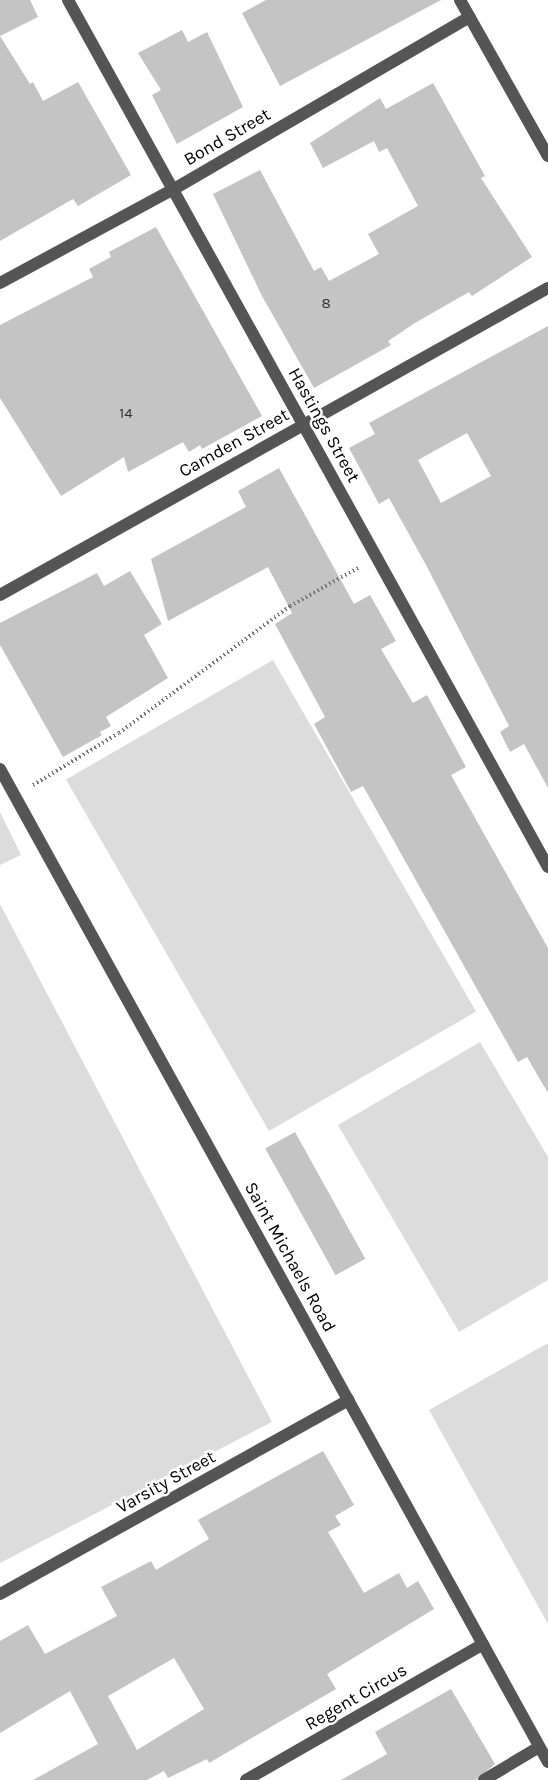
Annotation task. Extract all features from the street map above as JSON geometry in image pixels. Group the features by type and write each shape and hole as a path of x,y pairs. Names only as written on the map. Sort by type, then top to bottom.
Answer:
{"street":[{"name":"Hastings Street","path":"68,0 548,867"},
{"path":"460,0 548,156"},
{"name":"Bond Street","path":"0,283 174,189 470,17"},
{"name":"Camden Street","path":"0,595 548,288"},
{"name":"Saint Michaels Road","path":"0,770 548,1762"},
{"name":"Varsity Street","path":"0,1594 349,1400"},
{"name":"Regent Circus","path":"246,1780 483,1644"},
{"path":"484,1780 539,1747"}],"path":[{"path":"14,796 119,733 290,606 377,558"}],"shaded area":[{"path":"273,660 476,1012 269,1131 66,780"},
{"path":"0,812 21,855 0,865"},
{"path":"0,904 272,1422 0,1563"},
{"path":"480,1042 548,1157 548,1280 459,1332 338,1125"},
{"path":"548,1343 548,1624 429,1410"}],"building":[{"path":"0,0 30,0 38,17 0,36"},
{"path":"266,0 441,0 280,86 242,13"},
{"path":"182,30 188,42 207,32 243,107 177,144 152,95 161,90 138,53"},
{"path":"0,36 30,84 33,82 43,101 78,82 131,175 78,206 73,199 0,241"},
{"path":"433,83 485,176 481,178 532,257 472,296 469,292 415,323 388,341 391,345 314,388 262,296 213,194 260,170 314,271 321,267 329,281 379,254 368,234 418,206 387,148 379,152 374,141 323,168 310,143 380,98 386,109"},
{"path":"156,227 262,416 202,449 200,445 189,452 183,442 128,472 124,457 61,496 0,398 0,325 93,277 89,269 111,257 109,252"},
{"path":"548,326 548,788 524,744 510,752 500,732 509,726 426,565 389,498 379,504 349,448 375,434 369,423","holes":["467,433 491,476 441,503 418,460"]},
{"path":"279,468 354,604 370,595 396,641 381,649 413,703 427,695 466,767 451,775 548,948 548,1093 527,1057 518,1062 363,786 351,792 314,724 325,717 275,624 292,613 268,567 168,621 151,559 246,507 238,491"},
{"path":"130,571 162,624 144,635 168,678 106,717 111,726 100,732 102,735 63,757 0,645 0,623 97,573 104,586"},
{"path":"295,1132 365,1259 336,1275 265,1148"},
{"path":"323,1451 354,1505 335,1516 341,1525 328,1532 364,1593 399,1573 407,1588 418,1581 434,1609 327,1674 336,1689 209,1763 207,1759 168,1778 164,1771 147,1780 33,1780 98,1744 70,1691 0,1733 0,1641 28,1625 45,1654 117,1616 101,1587 151,1561 156,1570 209,1539 198,1520","holes":["174,1658 204,1709 137,1750 108,1696"]},
{"path":"451,1689 495,1764 476,1780 341,1780 387,1754 375,1732"}]}
